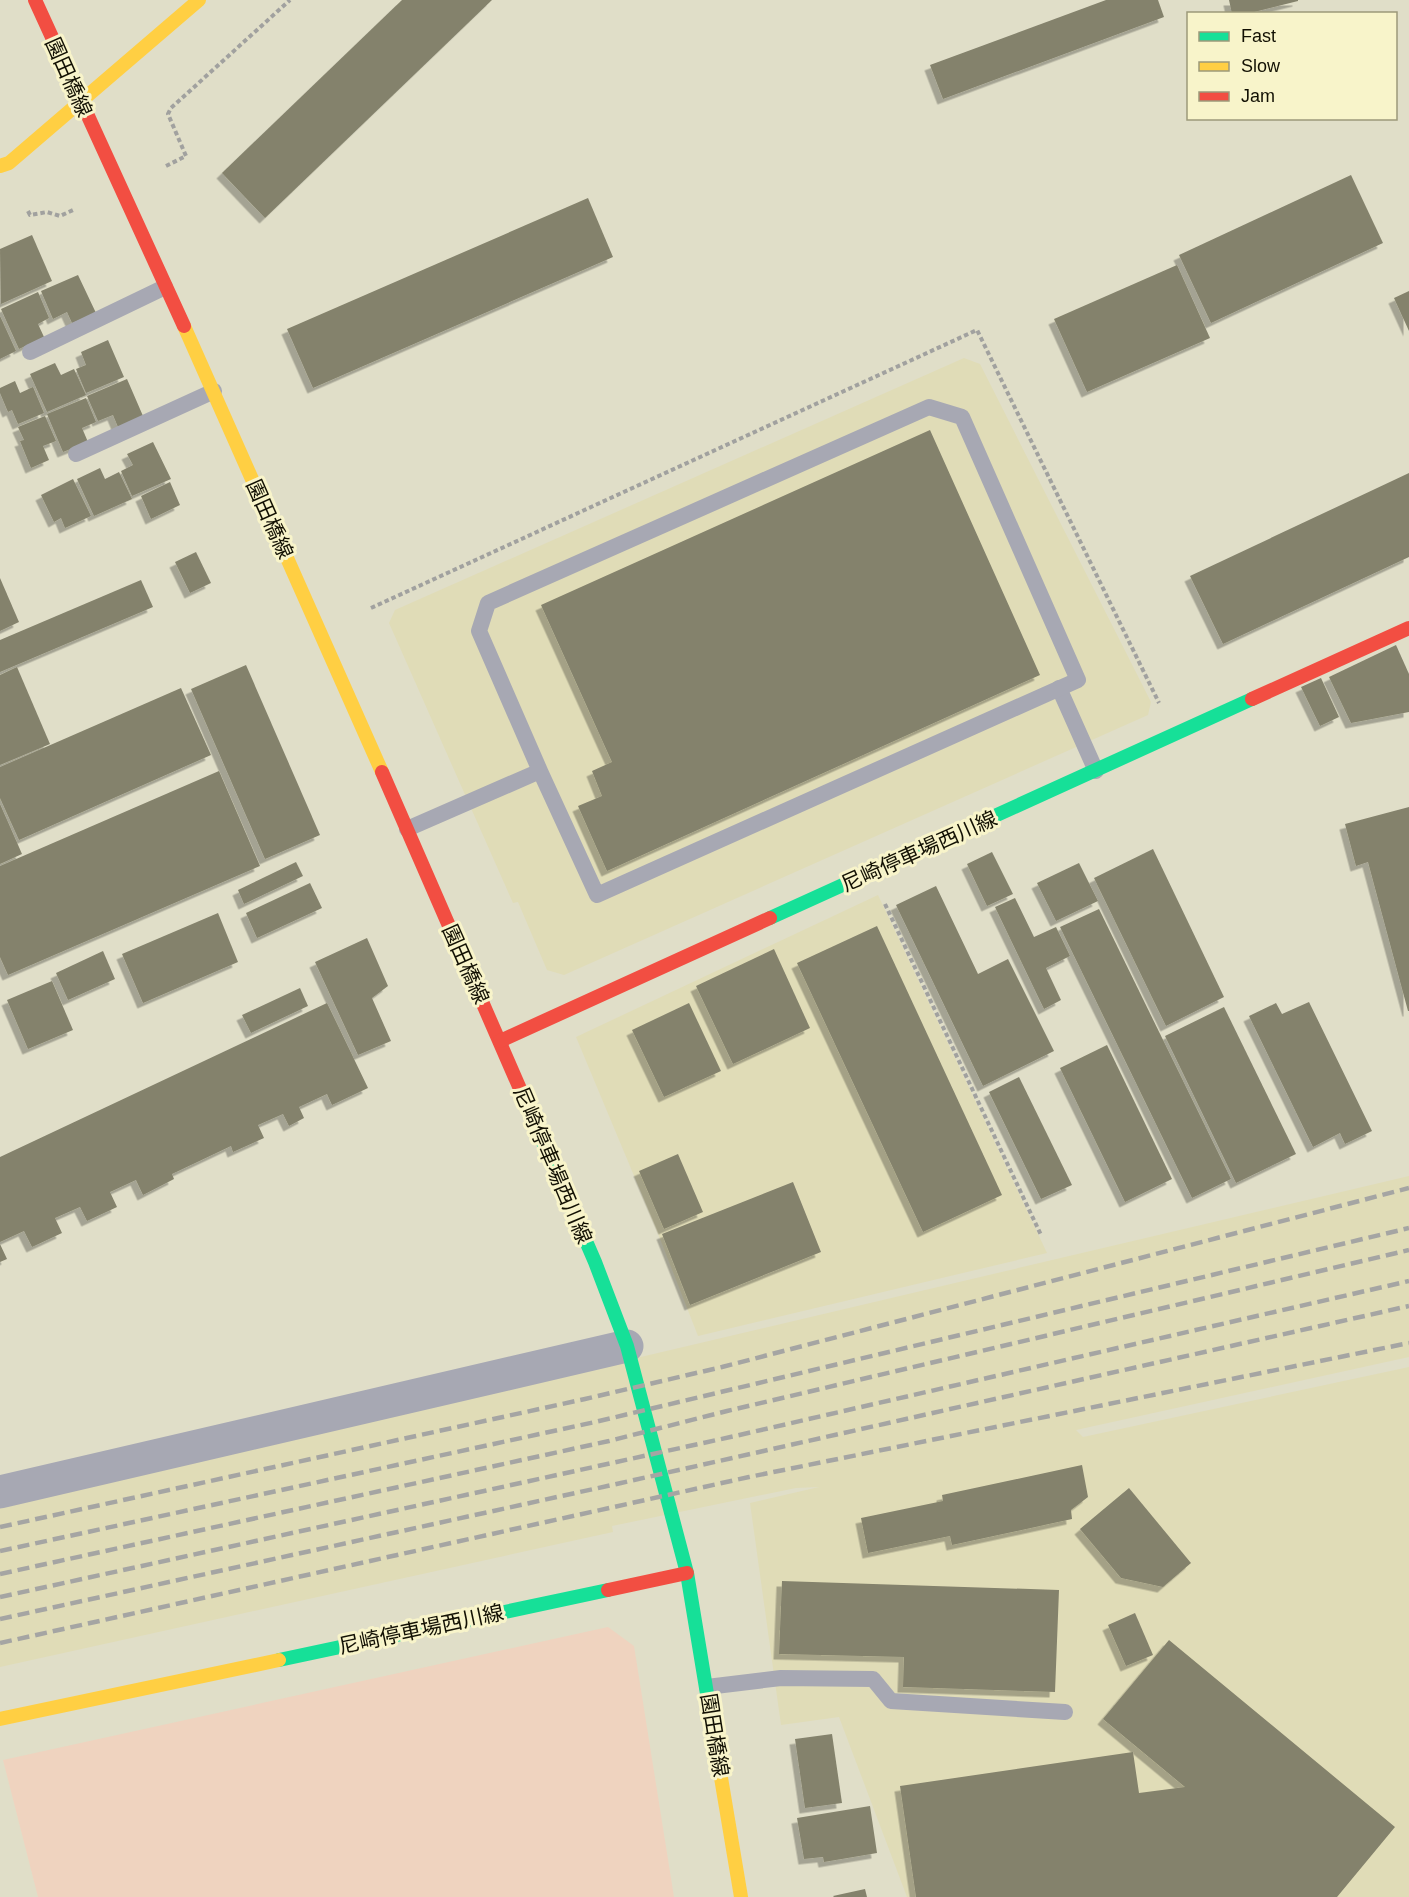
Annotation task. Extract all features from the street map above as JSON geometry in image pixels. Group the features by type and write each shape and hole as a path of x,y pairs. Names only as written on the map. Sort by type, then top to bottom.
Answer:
{"main road":[{"name":"園田橋線","path":"35,0 214,391 500,1041"},
{"path":"0,166 9,162 199,0"},
{"name":"尼崎停車場西川線","path":"0,1719 687,1573 627,1346 595,1262 500,1041 1409,628"},
{"name":"園田橋線","path":"687,1573 741,1897"}],"street":[{"path":"0,1492 627,1346"}],"lane":[{"path":"30,352 165,286"},
{"path":"76,454 214,391"},
{"path":"929,407 962,417 1078,680 597,896 540,771 479,631 488,603 929,407"},
{"path":"1059,688 1096,771"},
{"path":"407,829 540,771"},
{"path":"707,1687 781,1678 873,1679 891,1701 1065,1712"}],"path":[{"path":"166,166 186,156 168,114 171,108 290,0"},
{"path":"28,211 30,215 47,212 60,216 73,210"},
{"path":"371,608 977,330 1175,736"},
{"path":"871,873 1041,1235"}],"shaded area":[{"path":"964,358 980,364 1151,702 1148,715 564,975 547,970 518,902 513,903 389,623 395,610"},
{"path":"878,895 1047,1253 698,1336 576,1037"},
{"path":"1409,1176 1409,1357 1076,1430 1083,1437 1409,1367 1409,1897 907,1897 839,1717 781,1725 750,1503 819,1487 796,1488 612,1526 613,1532 0,1667 0,1508"},
{"path":"608,1627 634,1646 674,1897 38,1897 3,1760"}],"building":[{"path":"402,0 492,0 265,218 222,173"},
{"path":"1106,0 1158,0 1164,17 943,99 930,65"},
{"path":"1229,0 1298,0 1254,12 1232,12"},
{"path":"1351,175 1383,243 1211,323 1179,255"},
{"path":"588,198 613,257 313,388 287,329"},
{"path":"32,235 52,281 1,304 0,249"},
{"path":"1177,265 1210,338 1087,392 1054,319"},
{"path":"78,275 96,313 72,323 67,312 53,319 41,291"},
{"path":"1409,291 1409,331 1394,298"},
{"path":"38,292 49,318 38,324 44,337 19,349 1,309"},
{"path":"0,316 16,351 0,359"},
{"path":"108,340 124,377 86,393 76,369 86,365 81,352"},
{"path":"55,363 61,375 74,369 86,395 47,412 30,374"},
{"path":"127,379 143,416 118,427 113,415 98,421 87,396"},
{"path":"15,381 20,393 33,387 44,413 18,424 12,410 8,412 0,393 0,388"},
{"path":"86,398 96,422 82,428 88,442 63,452 47,414"},
{"path":"45,416 56,441 43,446 49,460 31,468 20,441 24,440 18,427"},
{"path":"930,430 1040,675 607,871 578,806 602,796 592,771 612,762 541,605"},
{"path":"153,442 171,479 132,496 121,471 133,465 127,454"},
{"path":"100,468 105,479 119,472 132,499 94,516 77,479"},
{"path":"1409,473 1409,557 1223,644 1190,576"},
{"path":"73,479 91,516 65,528 61,518 54,522 41,495"},
{"path":"170,482 180,505 151,519 141,496"},
{"path":"196,552 211,583 190,593 175,562"},
{"path":"0,578 19,622 0,631"},
{"path":"141,580 153,607 0,672 0,640"},
{"path":"1396,645 1409,674 1409,712 1351,723 1329,677"},
{"path":"246,665 320,835 265,859 191,689"},
{"path":"17,667 50,744 0,765 0,675"},
{"path":"1321,678 1339,717 1320,726 1301,687"},
{"path":"181,688 211,755 19,840 0,798 0,767"},
{"path":"219,771 260,866 8,975 0,957 0,866"},
{"path":"0,804 22,854 0,864"},
{"path":"1409,807 1408,1011 1368,862 1356,866 1345,824"},
{"path":"1153,849 1224,997 1166,1026 1094,878"},
{"path":"992,852 1013,894 987,906 967,864"},
{"path":"296,862 303,876 244,904 238,890"},
{"path":"1079,863 1098,901 1056,921 1037,883"},
{"path":"310,883 322,908 257,938 246,913"},
{"path":"936,886 978,974 1008,959 1054,1051 983,1086 896,905"},
{"path":"1015,898 1034,937 1056,927 1070,956 1046,968 1061,1000 1044,1009 995,907"},
{"path":"1099,909 1231,1179 1192,1198 1060,927"},
{"path":"218,913 238,962 143,1003 122,954"},
{"path":"877,926 1002,1195 923,1232 797,963"},
{"path":"367,938 388,986 372,998 391,1041 358,1055 315,962"},
{"path":"774,949 810,1028 733,1064 696,986"},
{"path":"103,951 115,979 68,1000 56,973"},
{"path":"52,981 73,1030 28,1049 7,1000"},
{"path":"300,988 308,1006 251,1033 242,1015"},
{"path":"1309,1002 1372,1131 1345,1144 1340,1133 1313,1147 1249,1016 1276,1003 1282,1014"},
{"path":"327,1003 368,1088 332,1105 327,1094 299,1107 304,1118 289,1126 283,1114 258,1125 264,1138 233,1152 231,1146 172,1174 174,1179 143,1195 136,1180 110,1192 117,1207 87,1221 80,1207 55,1218 62,1233 32,1247 24,1231 0,1242 0,1157"},
{"path":"689,1003 721,1071 664,1097 632,1030"},
{"path":"1224,1007 1296,1154 1236,1183 1165,1036"},
{"path":"1107,1045 1172,1179 1125,1202 1060,1068"},
{"path":"1019,1077 1072,1185 1041,1199 989,1092"},
{"path":"678,1154 703,1212 664,1229 639,1171"},
{"path":"793,1182 821,1252 690,1305 662,1234"},
{"path":"0,1244 7,1259 0,1262"},
{"path":"1082,1465 1088,1497 1071,1510 1072,1519 952,1545 950,1536 868,1553 861,1518 943,1501 942,1495"},
{"path":"1129,1488 1191,1563 1163,1587 1121,1578 1080,1529"},
{"path":"782,1581 1059,1590 1055,1692 903,1687 904,1657 779,1654"},
{"path":"1135,1613 1153,1655 1126,1666 1108,1625"},
{"path":"1169,1640 1395,1827 1337,1897 916,1897 900,1786 1133,1752 1139,1793 1185,1787 1103,1719"},
{"path":"832,1734 842,1803 805,1808 795,1739"},
{"path":"870,1806 877,1853 824,1862 823,1857 804,1859 797,1818"},
{"path":"865,1889 867,1897 833,1896"}],"railway":[{"path":"0,1527 722,1367 1409,1188"},
{"path":"0,1551 595,1422 1409,1228"},
{"path":"0,1574 609,1441 1409,1250"},
{"path":"0,1597 735,1436 1409,1281"},
{"path":"0,1619 621,1483 1409,1306"},
{"path":"0,1643 749,1477 1409,1343"}],"traffic: fast":[{"path":"770,918 1252,699"},
{"path":"534,1121 595,1262 627,1346 687,1573 709,1706"},
{"path":"279,1660 608,1590"}],"traffic: slow":[{"path":"0,166 9,163 199,0"},
{"path":"184,326 382,772"},
{"path":"0,1719 279,1660"},
{"path":"709,1706 741,1897"}],"traffic: jam":[{"path":"35,0 184,326"},
{"path":"1252,699 1409,628"},
{"path":"382,772 534,1121"},
{"path":"500,1041 770,918"},
{"path":"608,1590 687,1573"}]}
